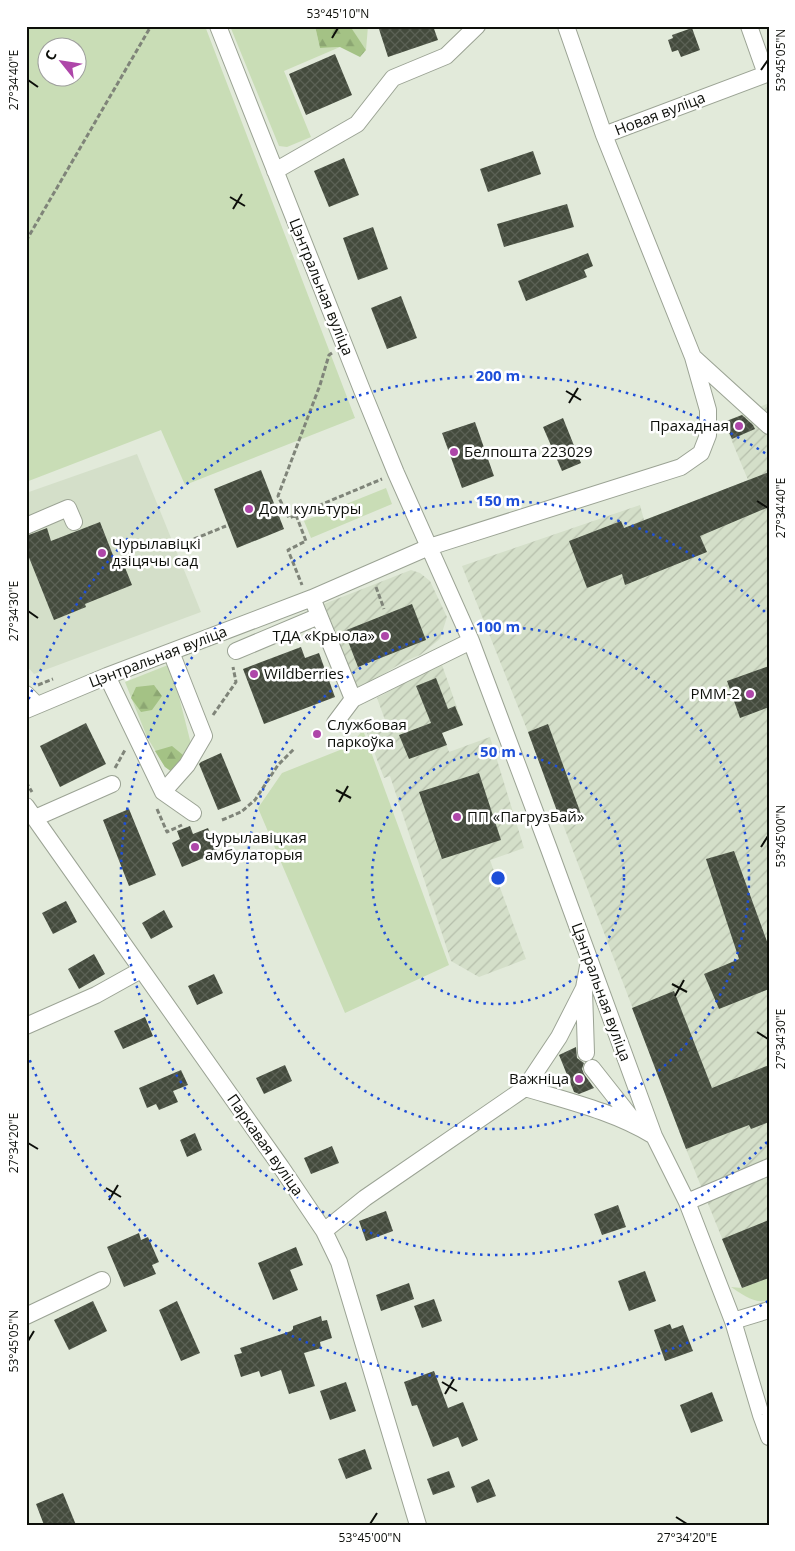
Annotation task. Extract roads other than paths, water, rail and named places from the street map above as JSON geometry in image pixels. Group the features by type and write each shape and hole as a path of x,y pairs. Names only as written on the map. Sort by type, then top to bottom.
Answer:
{"street":[{"name":"Цэнтральная вуліца","path":"218,26 396,473 471,641 654,1136 687,1202 733,1321 769,1437"},
{"path":"275,171 357,124 392,78 446,56 478,26"},
{"name":"Новая вуліца","path":"566,26 604,135 767,73"},
{"path":"749,26 767,73"},
{"path":"429,547 681,467 701,453 708,435 708,410 693,357 604,135"},
{"path":"693,357 769,426"},
{"path":"26,526 68,508 74,522"},
{"name":"Цэнтральная вуліца","path":"31,698 107,676 172,652 312,598 429,547"},
{"path":"312,598 353,699"},
{"path":"236,651 319,616"},
{"path":"334,723 353,699 471,641"},
{"path":"159,799 187,765 204,736 172,652"},
{"path":"107,676 159,799 193,813"},
{"path":"30,812 112,784"},
{"name":"Паркавая вуліца","path":"30,812 276,1159 324,1231 339,1262 418,1525"},
{"path":"589,961 584,988 589,1060 637,1125"},
{"path":"26,1026 96,995 141,970"},
{"path":"324,1231 365,1198 525,1088 559,1037 584,988"},
{"path":"525,1088 637,1125 654,1136"},
{"path":"687,1202 769,1167"},
{"path":"26,1316 102,1280"},
{"path":"733,1321 769,1310"}],"place":[{"name":"Прахадная","path":"739,426"},
{"name":"Белпошта 223029","path":"454,452"},
{"name":"Дом культуры","path":"249,509"},
{"name":"Чурылавіцкі дзіцячы сад","path":"102,553"},
{"name":"ТДА «Крыола»","path":"385,636"},
{"name":"Wildberries","path":"254,674"},
{"name":"РММ-2","path":"750,694"},
{"name":"Службовая паркоўка","path":"317,734"},
{"name":"ПП «ПагрузБай»","path":"457,817"},
{"name":"Чурылавіцкая амбулаторыя","path":"195,847"},
{"name":"Важніца","path":"579,1079"}]}
